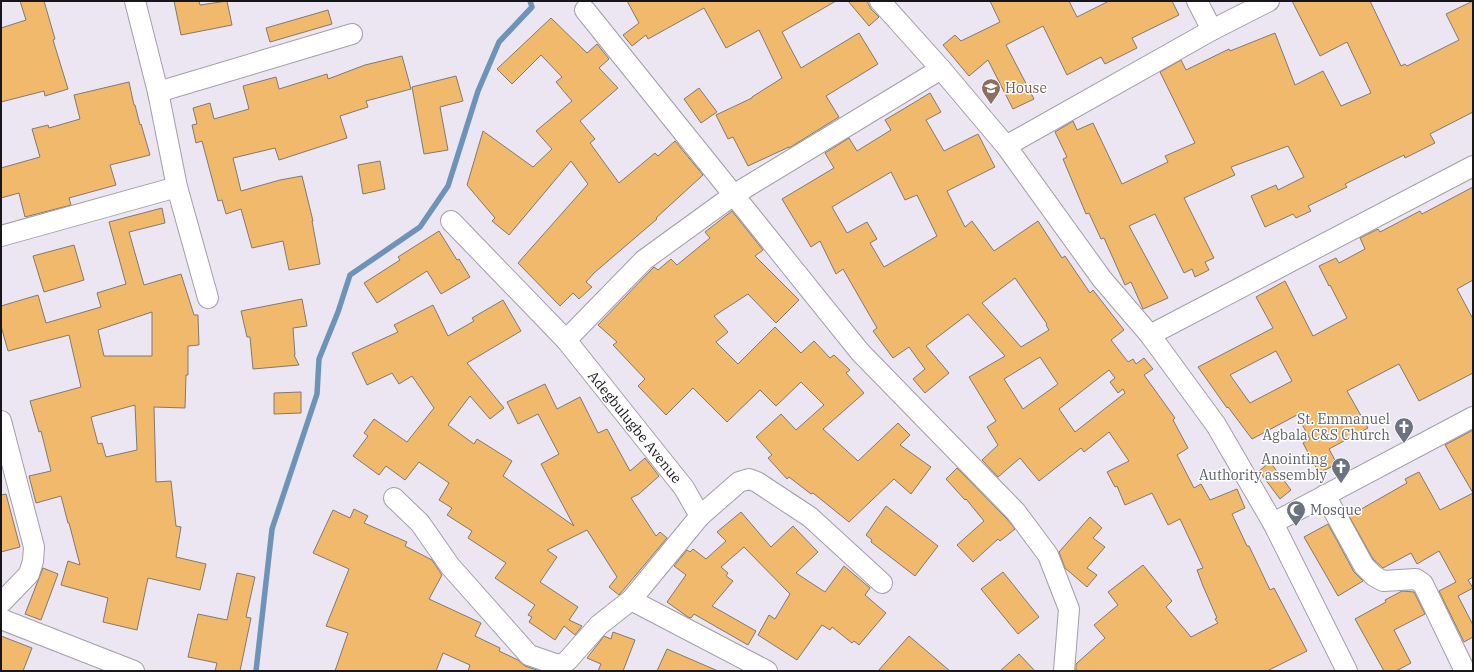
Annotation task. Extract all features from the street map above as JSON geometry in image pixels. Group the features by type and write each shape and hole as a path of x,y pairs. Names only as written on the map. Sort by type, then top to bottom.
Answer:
{"street":[{"path":"135,1 158,92 177,187 208,298"},
{"path":"880,1 941,69 1006,146 1102,279 1150,335 1216,425 1273,523 1347,671"},
{"path":"1197,1 1212,30"},
{"path":"1006,146 1212,30 1269,1"},
{"path":"585,10 735,194 860,352 1016,512 1048,555 1069,609 1064,671"},
{"path":"158,92 352,34"},
{"path":"566,340 644,260 735,194 941,69"},
{"path":"1150,335 1473,166"},
{"path":"1,236 177,187"},
{"name":"Adegbulugbe Avenue","path":"451,221 566,340 684,488 700,516"},
{"path":"1273,523 1473,417"},
{"path":"1,421 34,547 33,562 29,574 1,603"},
{"path":"394,498 420,523 450,566 529,655 555,664 562,665 568,660 599,625 631,600 700,516 739,482 749,479 757,482 810,517 882,583"},
{"path":"1325,496 1364,566 1374,576 1383,581 1416,579 1423,584 1464,671"},
{"path":"631,600 767,671"},
{"path":"1,619 134,671"},
{"path":"1468,671 1473,669"}],"building":[{"path":"20,1 44,1 55,39 53,40 68,89 45,96 44,91 1,102 1,28 26,20"},
{"path":"174,1 199,1 200,5 227,1 232,25 181,35"},
{"path":"627,1 836,1 782,32 801,68 859,33 878,64 826,96 839,117 789,148 748,166 733,137 728,139 716,115 752,98 782,78 759,30 726,48 704,8 648,39 646,35 632,46 623,35 639,23"},
{"path":"848,1 867,1 871,9 879,17 869,26"},
{"path":"990,1 1069,1 1077,17 1109,1 1172,1 1179,15 1132,38 1137,48 1105,64 1101,57 1067,75 1043,26 1006,45 1034,99 1013,109 988,60 969,76 943,45 955,35 961,41 1000,22"},
{"path":"1292,1 1370,1 1401,66 1405,64 1407,66 1459,40 1446,14 1473,1 1473,112 1430,134 1435,143 1405,158 1404,155 1345,184 1347,187 1308,206 1311,211 1296,218 1293,214 1265,227 1251,196 1276,185 1278,190 1304,177 1288,146 1231,167 1235,175 1184,198 1214,258 1205,262 1209,270 1195,277 1192,269 1184,273 1155,214 1129,226 1168,298 1143,309 1131,282 1125,285 1104,238 1101,239 1089,213 1086,214 1063,159 1067,157 1055,132 1073,121 1077,130 1093,123 1122,184 1168,162 1165,156 1195,143 1160,72 1181,60 1186,70 1229,49 1230,51 1275,33 1295,85 1323,71 1341,106 1371,93 1347,42 1320,56"},
{"path":"328,10 332,24 270,42 266,28"},
{"path":"551,18 587,53 597,44 609,59 599,68 618,88 580,121 595,139 590,143 619,183 655,153 658,156 675,141 703,175 656,218 657,219 594,273 586,282 592,287 579,299 573,293 560,306 518,263 588,184 571,161 509,235 492,221 495,218 467,185 483,131 533,167 552,149 536,131 572,101 556,82 562,77 541,55 512,84 497,69"},
{"path":"402,56 411,89 366,101 368,107 340,116 347,138 279,160 275,148 233,158 241,191 280,180 302,176 313,221 320,264 289,270 283,241 252,248 241,209 226,214 222,200 218,201 202,141 196,143 192,125 197,124 193,108 210,103 214,119 249,109 243,86 276,77 279,89 327,74 328,79 365,65"},
{"path":"456,76 463,101 440,107 448,150 424,154 412,87"},
{"path":"129,82 134,105 150,155 110,165 116,185 69,198 71,205 25,217 19,193 1,198 1,168 40,157 32,129 48,125 49,128 80,119 74,95"},
{"path":"699,88 717,112 701,123 684,99"},
{"path":"930,93 941,112 926,120 944,151 978,134 995,167 947,191 965,227 972,221 994,251 1038,221 1062,258 1065,256 1090,293 1093,290 1124,330 1111,340 1128,362 1133,359 1136,364 1144,358 1153,369 1144,375 1175,418 1173,420 1188,448 1177,455 1194,488 1201,484 1210,500 1237,489 1245,508 1232,514 1270,590 1274,588 1307,651 1267,671 1076,671 1076,664 1105,638 1094,625 1118,605 1108,592 1143,565 1172,601 1166,607 1191,637 1218,623 1215,619 1217,618 1197,570 1203,568 1180,519 1168,525 1152,493 1125,505 1117,486 1115,487 1107,472 1129,461 1109,432 1084,452 1081,448 1039,481 1020,458 998,477 982,460 998,445 987,427 996,421 969,377 1005,356 968,314 926,346 949,373 925,393 913,379 925,369 909,347 893,358 873,331 877,328 843,269 836,274 820,241 811,247 782,199 834,168 825,153 849,138 857,151 891,130 885,120","holes":["891,172 905,200 917,195 937,236 884,267 870,243 877,239 867,222 847,233 832,207","1015,278 1047,324 1046,325 1049,330 1021,347 982,303","1040,357 1058,384 1023,409 1004,379","1109,370 1115,378 1110,382 1118,393 1123,389 1125,393 1075,432 1059,409"]},
{"path":"380,161 385,189 363,194 358,165"},
{"path":"1473,187 1473,280 1457,289 1473,319 1473,373 1419,401 1399,364 1347,391 1368,428 1329,449 1337,464 1319,473 1303,443 1310,439 1297,415 1252,439 1228,407 1227,408 1198,367 1273,328 1256,297 1285,281 1313,336 1347,318 1319,266 1336,258 1339,263 1365,249 1360,238 1378,229 1380,232 1420,211 1422,214","holes":["1276,351 1292,381 1250,403 1230,375"]},
{"path":"162,208 165,223 129,232 144,285 181,274 194,315 198,315 199,345 188,346 188,375 186,375 185,408 154,407 156,482 171,481 176,526 181,527 176,557 206,564 200,590 148,578 137,630 103,622 108,598 61,585 68,561 80,565 69,523 61,496 36,503 29,476 51,471 41,431 39,432 30,401 81,387 69,335 8,351 1,326 1,306 38,295 46,323 101,307 97,293 126,284 109,222","holes":["152,312 152,356 104,356 98,330","135,405 137,450 106,457 102,443 98,444 91,417"]},
{"path":"732,211 763,250 755,256 799,300 776,323 748,294 714,316 728,332 716,342 738,364 775,327 801,353 814,341 830,358 834,355 850,370 846,373 864,393 823,429 858,461 898,423 910,435 900,445 931,467 911,494 894,479 849,522 813,493 811,494 789,477 787,479 768,458 772,455 756,437 781,414 796,430 824,405 801,382 776,406 760,390 727,422 693,388 666,415 638,386 645,379 613,345 617,342 598,325 654,267 658,270 671,259 677,265 710,238 705,232"},
{"path":"439,231 457,260 459,259 470,277 441,294 427,271 377,303 364,283 400,260 398,257"},
{"path":"74,245 84,280 44,292 33,256"},
{"path":"302,299 307,326 293,328 294,355 299,365 253,369 250,337 247,337 241,311"},
{"path":"503,300 521,331 467,363 504,408 490,419 470,396 448,425 474,444 477,439 512,461 503,476 574,526 541,464 559,454 538,414 518,424 507,402 545,384 557,409 580,397 598,433 607,429 630,471 645,458 659,476 639,494 631,498 656,536 660,532 667,538 619,595 609,587 617,577 587,530 547,550 557,557 540,582 578,607 569,620 582,626 575,635 564,626 555,640 529,622 532,617 528,615 535,605 495,578 506,563 468,538 472,531 447,515 452,508 439,500 449,483 419,462 405,480 386,466 379,475 353,456 368,436 364,433 374,419 407,442 434,408 412,376 399,384 392,373 367,385 352,353 398,332 394,325 433,305 448,336 474,321 472,318"},
{"path":"301,392 301,413 274,414 274,393"},
{"path":"1473,430 1473,493 1445,445"},
{"path":"1270,462 1291,490 1280,499 1259,471"},
{"path":"957,468 1015,529 1000,541 998,539 973,562 957,545 984,521 966,499 965,500 946,479"},
{"path":"1419,472 1440,510 1473,493 1473,577 1468,580 1473,588 1458,596 1473,625 1473,637 1464,642 1439,591 1456,582 1439,551 1417,564 1411,553 1383,568 1373,559 1349,516 1407,483 1405,479"},
{"path":"6,494 20,547 1,552 1,495"},
{"path":"886,506 938,546 915,576 871,542 872,540 866,535"},
{"path":"354,509 368,516 364,523 407,542 405,546 432,560 442,575 429,599 481,623 475,636 500,648 499,651 518,660 525,666 540,671 468,671 470,665 443,653 436,671 335,671 348,633 326,626 349,569 313,553 333,510 350,518"},
{"path":"741,512 771,547 793,526 818,552 796,573 825,592 844,566 870,588 865,595 886,613 859,645 854,641 852,643 832,627 830,630 822,625 797,660 758,635 769,615 775,619 790,594 744,547 721,567 728,573 726,576 733,581 712,606 756,631 748,645 694,614 691,618 688,617 667,602 686,575 674,566 687,550 690,552 693,549 706,559 726,541 717,532"},
{"path":"1090,517 1102,528 1093,538 1105,547 1087,568 1097,575 1087,587 1065,568 1059,552"},
{"path":"1328,524 1354,572 1363,581 1338,596 1304,537"},
{"path":"43,568 58,574 41,620 25,614"},
{"path":"1003,572 1039,617 1018,634 981,589"},
{"path":"237,573 255,577 246,617 251,618 240,671 215,671 217,663 188,657 198,614 227,620"},
{"path":"1402,591 1414,592 1425,614 1394,630 1411,663 1396,671 1384,671 1355,619 1386,602 1385,600"},
{"path":"613,632 635,640 623,671 598,671 601,664 587,658 604,636 611,639"},
{"path":"1,636 32,648 23,671 1,671"},
{"path":"909,636 950,671 878,671"},
{"path":"667,649 718,671 657,671"},
{"path":"1019,654 1035,671 1000,671"}],"waterway":[{"path":"256,671 272,529 317,394 319,359 338,312 350,275 420,227 448,186 478,91 499,42 532,7 530,1"}],"place":[{"name":"House","path":"991,105"},
{"name":"St. Emmanuel Agbala C&S Church","path":"1404,444"},
{"name":"Anointing Authority assembly","path":"1341,484"},
{"name":"Mosque","path":"1296,527"}]}
